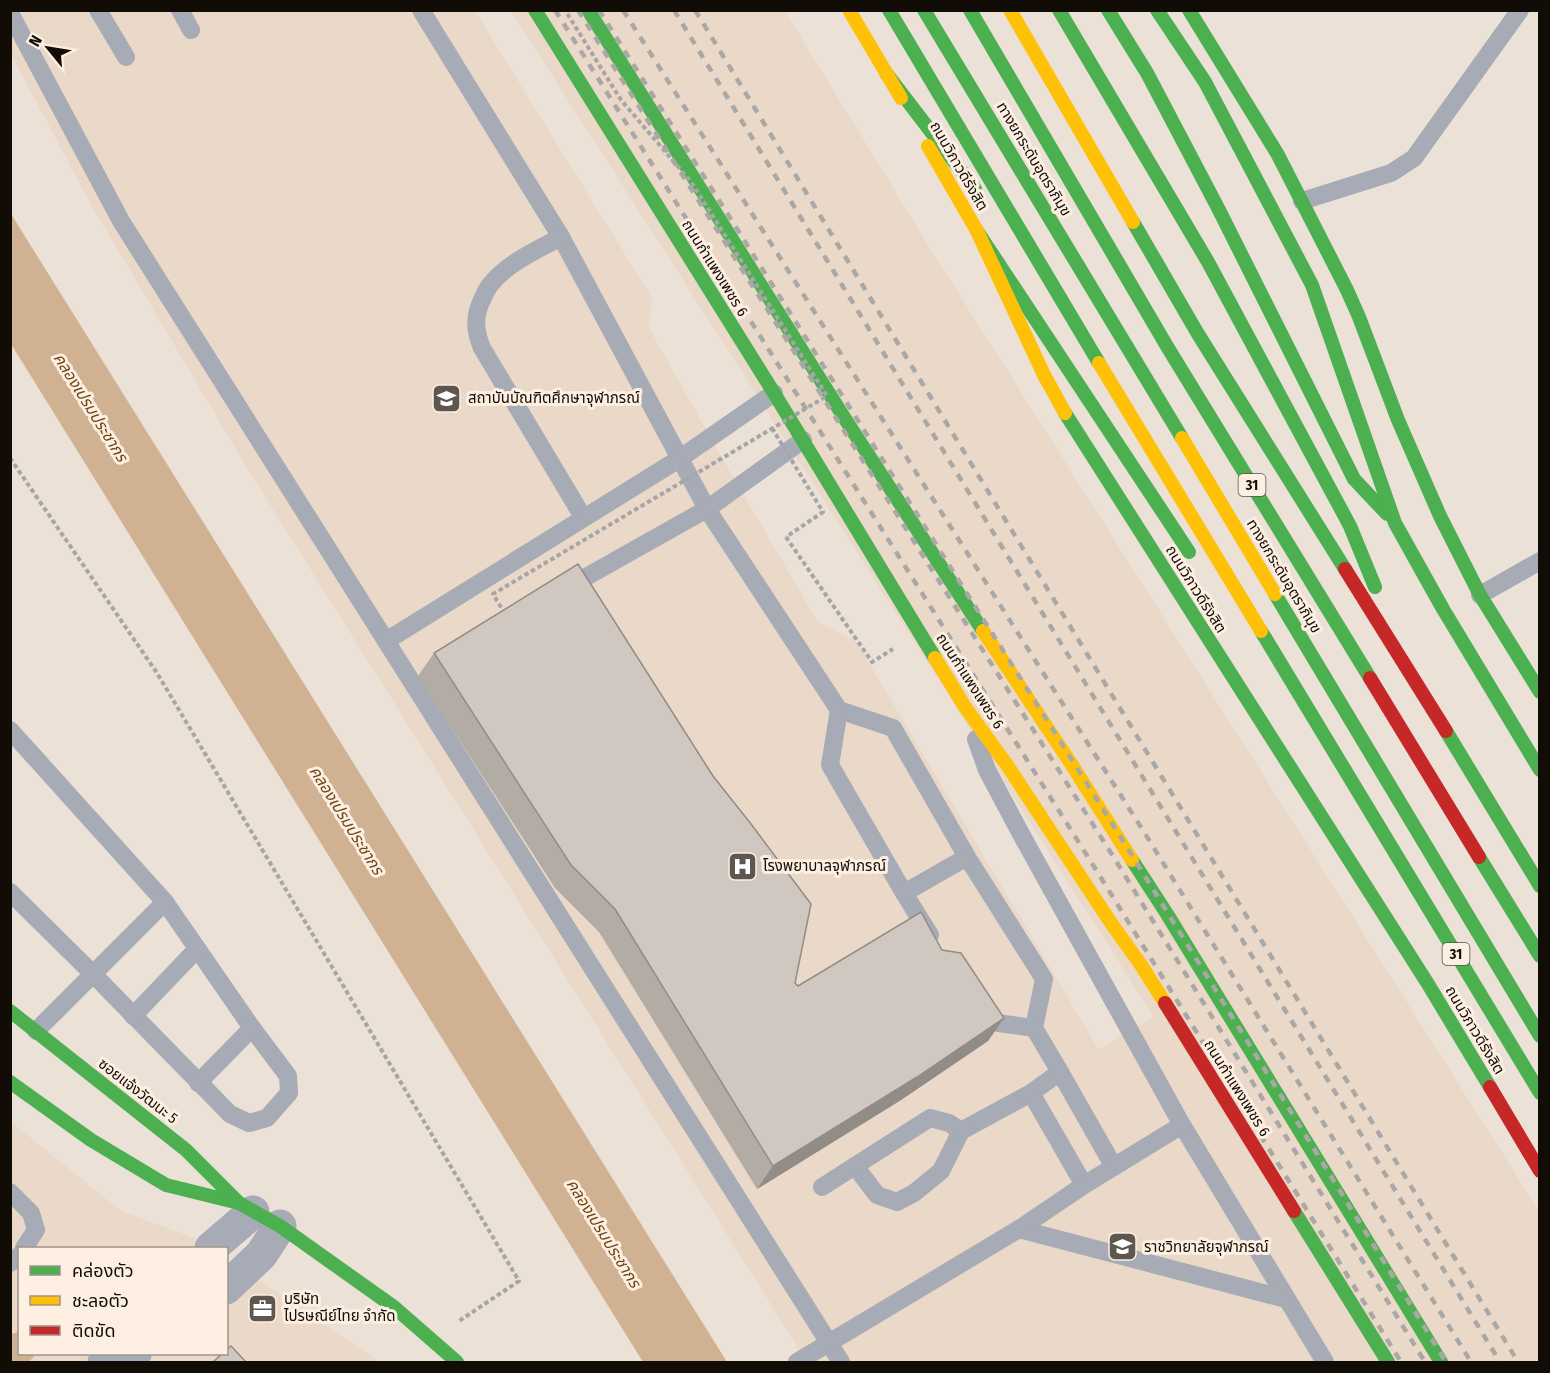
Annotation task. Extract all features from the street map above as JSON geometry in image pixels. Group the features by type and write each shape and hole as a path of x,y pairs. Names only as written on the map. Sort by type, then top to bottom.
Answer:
{"main road":[{"name":"ถนนกำแพงเพชร 6","path":"535,10 646,178 965,707 1007,765 1141,966 1388,1362"},
{"name":"ถนนกำแพงเพชร 6","path":"588,10 675,159 1167,914 1441,1362"},
{"name":"ถนนวิภาวดีรังสิต","path":"849,10 977,231 1044,375 1066,414 1428,984 1539,1171"},
{"name":"ถนนวิภาวดีรังสิต","path":"889,10 1539,1095"},
{"name":"ทางยกระดับอุตราภิมุข","path":"924,10 1539,1036"},
{"name":"ทางยกระดับอุตราภิมุข","path":"970,10 1168,348 1539,956"},
{"name":"31","path":"1010,10 1198,334 1414,679 1539,886"},
{"path":"1059,10 1208,262 1350,526 1414,679"},
{"path":"1108,10 1147,73 1218,208 1354,479 1395,523"},
{"path":"1157,10 1205,82 1312,285 1395,523 1443,609 1539,770"},
{"path":"1189,10 1278,155 1302,201 1351,299 1398,420 1435,505 1480,595 1539,692"},
{"path":"886,73 980,196"},
{"path":"995,215 1067,309"},
{"path":"977,231 1197,565"},
{"path":"1288,702 1449,945 1539,1095"},
{"name":"ซอยแจ้งวัฒนะ 5","path":"10,1011 186,1150 257,1214 394,1307 457,1362"},
{"name":"ซอยแจ้งวัฒนะ 5","path":"10,1082 91,1140 166,1185 257,1214"}],"street":[{"path":"213,1247 257,1214"},
{"path":"228,1286 261,1255 257,1214"},
{"path":"104,1362 128,1355"}],"lane":[{"path":"98,10 126,57"},
{"path":"180,10 191,30"},
{"path":"421,10 561,237 707,509 839,710 892,728 967,857 1044,979 1034,1028 1114,1167"},
{"path":"1302,201 1391,173 1414,158 1520,10"},
{"path":"10,13 121,221 841,1362"},
{"path":"561,237 499,275 488,287 477,310 475,323 482,348 583,517"},
{"path":"386,640 679,459 774,393"},
{"path":"577,582 707,509 803,440"},
{"path":"1480,595 1539,561"},
{"path":"965,707 987,770 1026,844 1182,1125 1325,1362"},
{"path":"839,710 830,765 904,894 941,952"},
{"path":"10,730 165,902 288,1076 289,1093 267,1118 249,1123 230,1114 10,892"},
{"path":"904,894 967,857"},
{"path":"36,1031 165,902"},
{"path":"133,1016 197,949"},
{"path":"972,1002 984,1021 1034,1028"},
{"path":"198,1083 252,1028"},
{"path":"855,1166 877,1196 897,1202 941,1171 961,1131 1031,1093 1060,1072"},
{"path":"1031,1093 1084,1185"},
{"path":"822,1187 930,1118 949,1122 961,1131"},
{"path":"797,1362 1019,1229 1084,1185 1182,1125"},
{"path":"10,1192 31,1213 36,1230 25,1247"},
{"path":"1019,1229 1286,1299"}],"path":[{"path":"508,620 493,594 827,396 692,183 621,100 565,10"},
{"path":"772,428 822,512 786,537 872,662"},
{"path":"10,458 158,673 519,1281 431,1340"}],"shaded area":[{"path":"10,11 475,11 652,298 649,328 818,622 856,641 1099,1050 1154,1017 511,11 785,11 933,253 1539,1211 1539,1362 807,1362 247,468 89,201 11,54"},
{"path":"10,1121 121,1211 194,1238 208,1247 18,1247 18,1355 228,1355 228,1260 378,1362 11,1362"}],"water":[{"name":"คลองเปรมประชากร","path":"11,214 727,1362 643,1362 11,344"}],"building":[{"name":"โรงพยาบาลจุฬาภรณ์","path":"578,564 713,776 811,904 795,983 798,986 921,912 942,950 961,953 1004,1018 917,1077 773,1166 615,909 571,865 434,653"},
{"path":"231,1346 246,1362 213,1362 221,1355 228,1355 228,1348"}],"waterway":[{"path":"10,1356 18,1350"}],"railway":[{"path":"555,10 1093,865 1401,1362"},
{"path":"578,10 1111,853 1425,1362"},
{"path":"599,10 1125,844 1446,1362"},
{"path":"623,10 1144,832 1471,1362"},
{"path":"674,10 1500,1362"},
{"path":"695,10 1518,1362"}],"traffic: fast":[{"path":"535,10 774,393 935,658"},
{"path":"588,10 847,422 983,631"},
{"path":"889,10 1099,363"},
{"path":"924,10 1182,438"},
{"path":"970,10 1168,348 1370,678"},
{"path":"1059,10 1208,262 1350,526 1375,587"},
{"path":"1108,10 1147,73 1218,208 1354,479 1387,514"},
{"path":"1157,10 1205,82 1312,285 1395,523 1443,609 1540,770"},
{"path":"1189,10 1278,155 1347,290 1398,420 1440,516 1480,595 1540,692"},
{"path":"886,73 975,189"},
{"path":"1133,222 1198,334 1345,569"},
{"path":"977,231 1189,552"},
{"path":"1065,413 1428,984 1490,1087"},
{"path":"1275,594 1540,1036"},
{"path":"1261,631 1540,1093"},
{"path":"1446,731 1540,886"},
{"path":"1479,857 1540,956"},
{"path":"1132,860 1441,1362"},
{"path":"10,1011 186,1150 239,1203 280,1226 394,1307 457,1362"},
{"path":"10,1082 91,1140 166,1185 239,1203"},
{"path":"1294,1211 1388,1362"}],"traffic: slow":[{"path":"849,10 901,98"},
{"path":"1010,10 1133,222"},
{"path":"928,146 977,231 1044,375 1065,413"},
{"path":"1099,363 1261,631"},
{"path":"1182,438 1275,594"},
{"path":"983,631 1132,860"},
{"path":"935,658 965,707 1007,765 1165,1003"}],"traffic: jam":[{"path":"1345,569 1446,731"},
{"path":"1370,678 1479,857"},
{"path":"1165,1003 1294,1211"},
{"path":"1490,1087 1540,1171"}],"place":[{"name":"สถาบันบัณฑิตศึกษาจุฬาภรณ์","path":"447,398"},
{"name":"โรงพยาบาลจุฬาภรณ์","path":"742,866"},
{"name":"ราชวิทยาลัยจุฬาภรณ์","path":"1123,1247"},
{"name":"บริษัท ไปรษณีย์ไทย จำกัด","path":"263,1308"}]}
